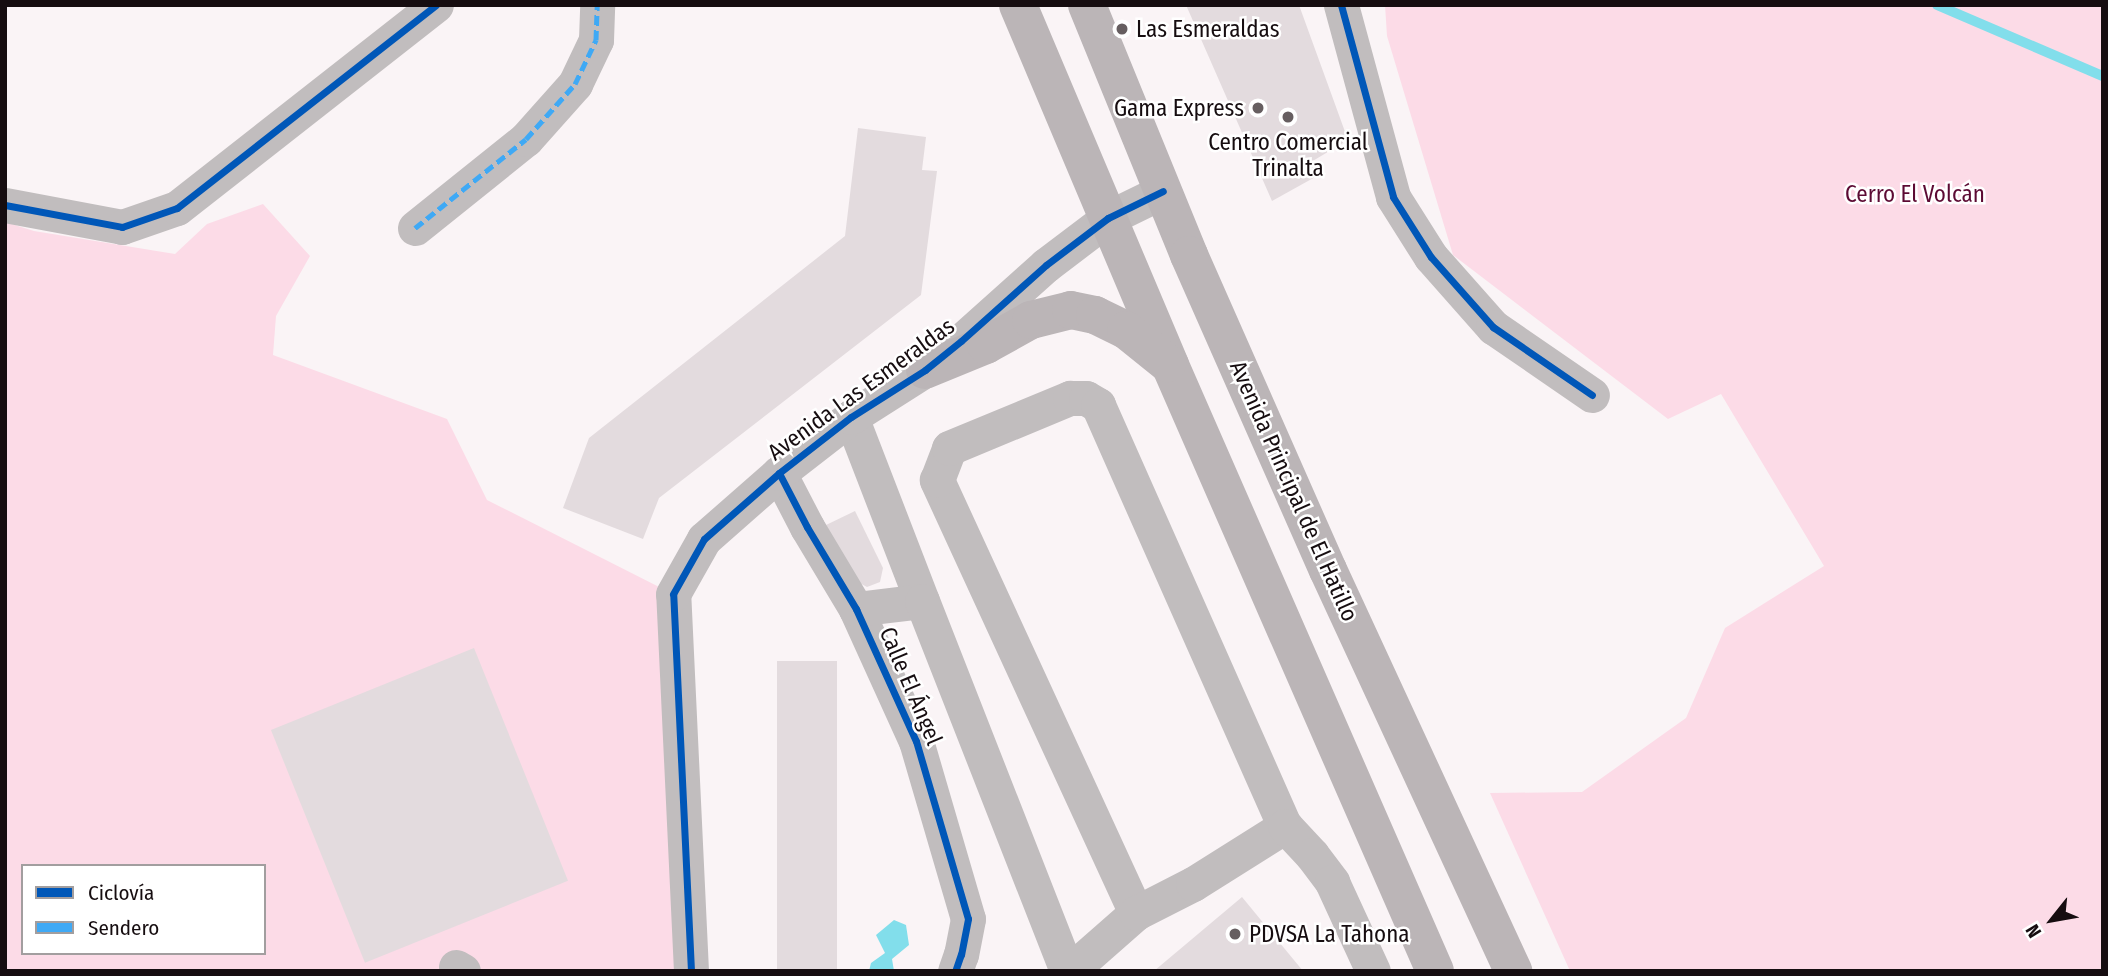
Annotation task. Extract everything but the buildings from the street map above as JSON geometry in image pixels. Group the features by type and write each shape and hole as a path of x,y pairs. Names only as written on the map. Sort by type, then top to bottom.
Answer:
{"main road":[{"path":"1018,5 1170,365 1435,971"},
{"name":"Avenida Principal de El Hatillo","path":"1087,5 1163,191 1328,569 1513,971"},
{"path":"925,370 986,345 1031,320 1071,310 1094,315 1126,330 1170,365"}],"street":[{"path":"5,205 122,227 177,208 436,5"},
{"path":"415,228 526,139 575,84 596,40 597,5"},
{"path":"1341,5 1393,197 1431,257 1493,327 1592,396"},
{"name":"Avenida Las Esmeraldas","path":"691,971 673,594 704,539 779,472 851,417 925,370 1046,265 1108,218 1163,191"},
{"path":"1136,913 937,480 949,449 1070,398 1086,398 1098,405 1285,826 1332,882 1373,971"},
{"path":"851,417 1069,971 1136,913 1193,884 1285,826"},
{"name":"Calle El Ángel","path":"779,472 807,527 856,608 916,741 968,919 955,971"},
{"path":"856,608 922,601"}],"green space":[{"name":"Cerro El Volcán","path":"1385,5 2103,5 2103,971 1570,971 1490,793 1582,792 1686,718 1725,628 1824,566 1721,394 1668,419 1453,255 1387,36"},
{"path":"263,204 310,256 276,316 273,355 447,419 487,500 673,594 686,971 5,971 5,222 34,231 175,254 207,224"}],"water":[{"path":"894,920 906,925 909,945 892,959 894,971 869,971 871,963 885,953 876,935"}],"waterway":[{"path":"1937,5 2103,76"}],"marked path":[{"path":"415,228 526,139 575,84 596,40 597,5"}],"cycle path":[{"path":"5,205 122,227 177,208 436,5"},
{"path":"1341,5 1393,197 1431,257 1493,327 1592,395"},
{"path":"691,971 673,594 704,539 779,473 851,417 925,370 1046,265 1108,218 1163,191"},
{"path":"779,473 807,527 856,609 916,741 968,919 955,971"}],"place":[{"name":"Las Esmeraldas","path":"1122,29"},
{"name":"Gama Express","path":"1258,108"},
{"name":"Centro Comercial Trinalta","path":"1288,117"},
{"name":"PDVSA La Tahona","path":"1235,934"}]}
